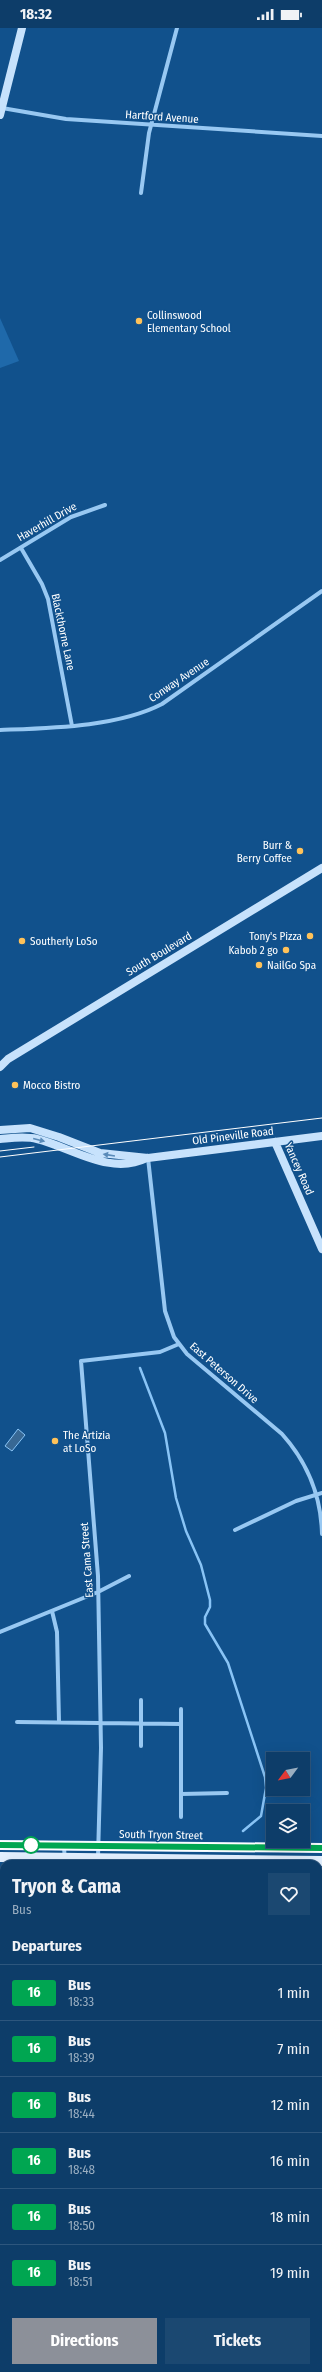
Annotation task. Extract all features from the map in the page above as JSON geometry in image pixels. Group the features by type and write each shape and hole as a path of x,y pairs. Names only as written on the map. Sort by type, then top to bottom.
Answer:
{"main road":[{"name":"South Tryon Street","path":"0,1845 322,1848"},
{"path":"0,1857 49,1860"},
{"path":"82,1860 210,1860"}],"street":[{"path":"1,111 22,28"},
{"path":"141,193 146,150 151,125 177,28"},
{"name":"Hartford Avenue","path":"1,111 66,119 322,136"},
{"name":"Haverhill Drive","path":"0,560 71,517 104,505"},
{"name":"Blackthorne Lane","path":"21,548 42,584 48,599 72,726"},
{"name":"Conway Avenue","path":"0,730 72,726 138,714 162,704 322,591"},
{"name":"South Boulevard","path":"0,1066 4,1060 322,868"},
{"name":"Old Pineville Road","path":"0,1130 30,1128 59,1137 100,1154 148,1158 322,1136"},
{"name":"Old Pineville Road","path":"0,1139 35,1139 57,1145 89,1158 114,1164 135,1164 148,1158"},
{"name":"Yancey Road","path":"275,1142 322,1249"},
{"name":"East Peterson Drive","path":"148,1158 165,1311 168,1324 179,1344 197,1363 282,1434 303,1461 320,1494 322,1534"},
{"name":"East Cama Street","path":"98,1859 100,1723 98,1592 80,1361 160,1352 179,1344"},
{"path":"236,1530 296,1501 320,1494"},
{"path":"0,1632 98,1592 130,1576"},
{"path":"52,1611 57,1632 59,1722"},
{"path":"141,1700 141,1746"},
{"path":"181,1709 181,1817"},
{"path":"18,1722 181,1724"},
{"path":"181,1794 227,1793"},
{"path":"64,1846 65,1860"}],"shaded area":[{"path":"0,318 19,361 0,368"},
{"path":"18,1429 25,1435 12,1451 5,1446"}],"waterway":[{"path":"140,1368 165,1433 176,1498 186,1531 201,1565 210,1600 210,1607 205,1617 205,1624 228,1663 265,1777 266,1788 261,1816 243,1831"}],"tram line":[{"path":"0,1157 322,1118"},
{"path":"0,1151 34,1147"}],"bus line":[{"name":"16","path":"0,1845 322,1848"}],"place":[{"name":"Collinswood Elementary School","path":"139,321"},
{"name":"Burr & Berry Coffee","path":"300,851"},
{"name":"Tony's Pizza","path":"310,936"},
{"name":"Southerly LoSo","path":"22,941"},
{"name":"Kabob 2 go","path":"286,950"},
{"name":"NailGo Spa","path":"259,965"},
{"name":"Mocco Bistro","path":"15,1085"},
{"name":"The Artizia at LoSo","path":"55,1441"}]}
